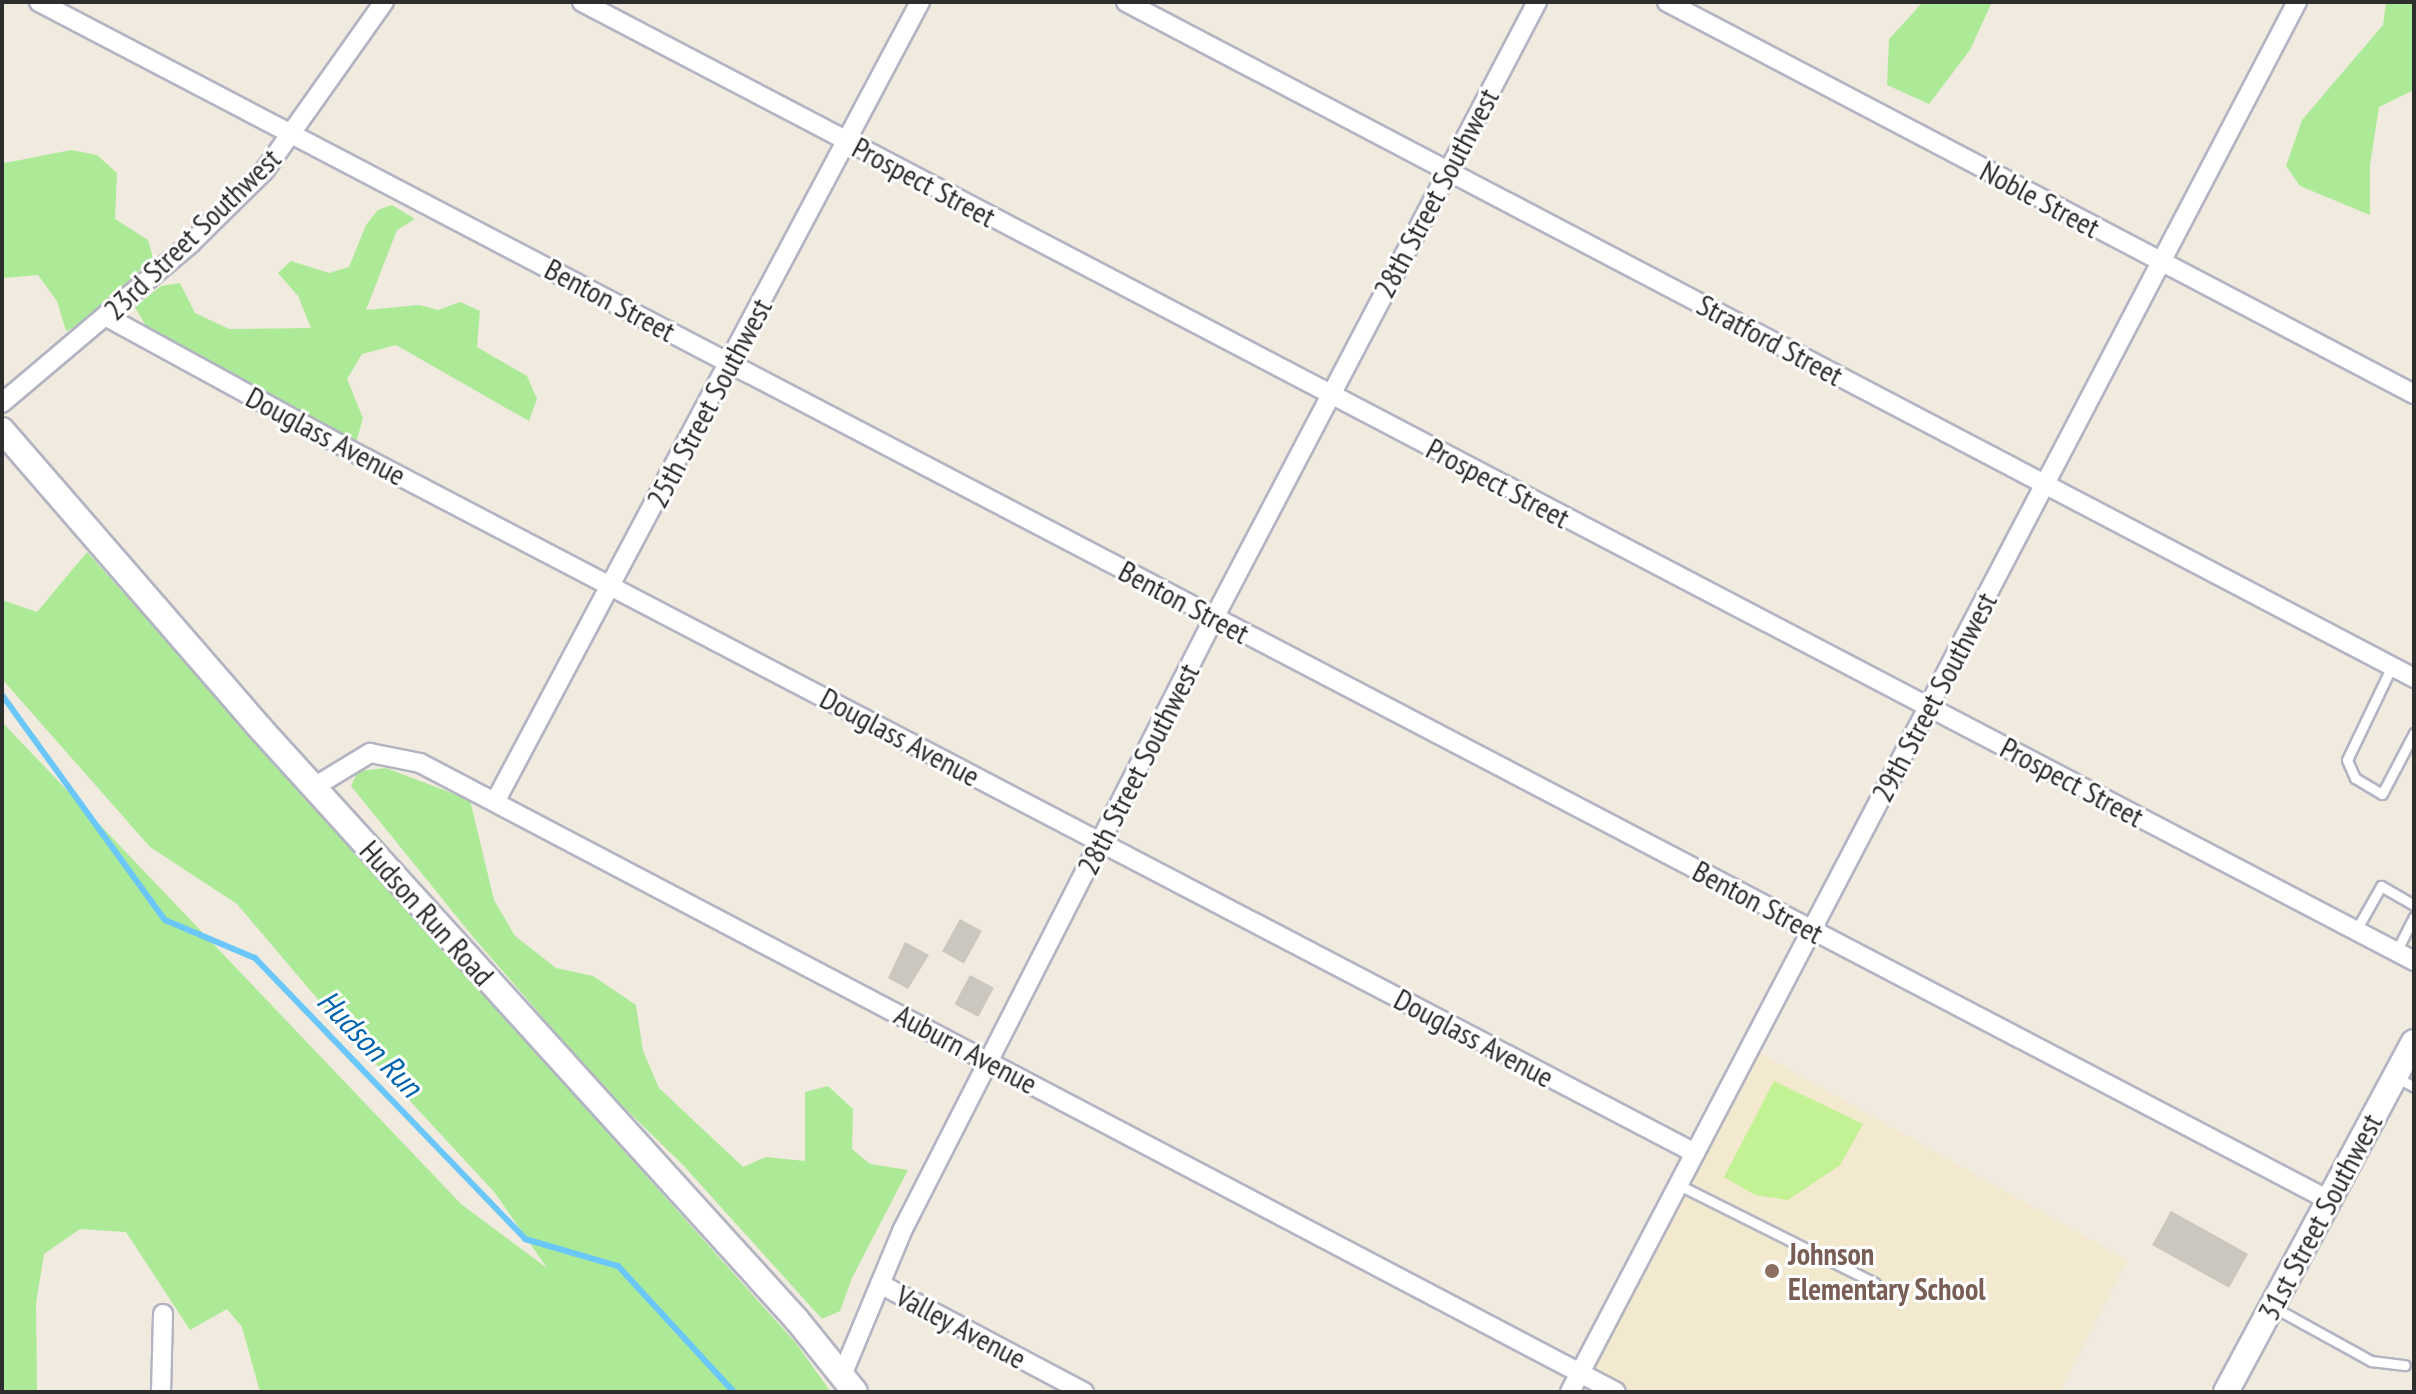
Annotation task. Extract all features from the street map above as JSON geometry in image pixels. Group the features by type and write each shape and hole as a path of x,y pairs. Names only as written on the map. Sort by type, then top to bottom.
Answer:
{"main road":[{"name":"Hudson Run Road","path":"2,430 314,787 849,1382"},
{"name":"31st Street Southwest","path":"2226,1392 2329,1200 2405,1082 2414,1042"}],"street":[{"name":"Benton Street","path":"39,2 2329,1200"},
{"name":"23rd Street Southwest","path":"2,403 107,317 229,207 293,136 384,2"},
{"name":"Prospect Street","path":"582,2 2414,961"},
{"name":"25th Street Southwest","path":"495,802 613,587 920,2"},
{"name":"Stratford Street","path":"1126,2 2414,678"},
{"name":"28th Street Southwest","path":"849,1382 880,1284 989,1061 1214,618 1537,2"},
{"name":"Noble Street","path":"1667,2 2414,394"},
{"name":"29th Street Southwest","path":"1570,1392 2297,2"},
{"name":"Douglass Avenue","path":"107,317 613,587 1695,1153"},
{"name":"Auburn Avenue","path":"314,787 358,756 387,752 420,763 1616,1392"},
{"name":"Valley Avenue","path":"880,1284 1084,1392"},
{"path":"161,1392 163,1314"}],"lane":[{"path":"2392,666 2347,760 2355,778 2382,794 2414,733"},
{"path":"2355,932 2381,886 2414,905"},
{"path":"2396,952 2414,917"},
{"path":"1679,1185 1875,1283"},
{"path":"2272,1306 2371,1361 2405,1365"}],"shaded area":[{"path":"1749,1047 2127,1260 2060,1392 1616,1392 1580,1373"}],"green space":[{"path":"1923,2 1992,2 1970,50 1929,104 1887,85 1889,39"},
{"path":"2386,2 2414,2 2414,90 2379,107 2370,165 2370,215 2300,186 2286,166 2302,120 2383,25"},
{"path":"71,150 97,155 117,173 115,219 148,240 153,258 83,324 66,331 57,301 38,275 2,278 2,158 5,163"},
{"path":"392,205 415,219 397,230 366,310 419,305 438,310 460,302 480,311 477,347 527,376 537,399 529,421 396,345 362,354 347,379 363,418 355,446 150,333 135,307 161,286 180,283 195,313 229,329 311,328 298,296 278,273 291,261 329,273 349,267 366,225 378,210"},
{"path":"87,552 795,1342 831,1392 260,1392 242,1327 227,1309 190,1330 126,1232 80,1229 44,1254 36,1303 37,1392 2,1392 2,722 461,1204 547,1268 495,1193 337,1022 237,904 150,847 2,679 2,600 37,612"},
{"path":"386,768 470,800 494,900 515,936 556,968 593,976 636,1005 643,1051 659,1088 743,1167 766,1157 805,1161 805,1092 828,1086 853,1109 852,1149 870,1164 908,1170 852,1278 840,1311 822,1319 683,1165 603,1087 474,938 351,786 358,771"},
{"path":"1774,1081 1863,1124 1840,1165 1788,1200 1755,1195 1724,1177"}],"building":[{"path":"960,919 982,931 964,963 942,951"},
{"path":"905,942 929,955 908,989 888,978"},
{"path":"970,975 994,988 978,1017 955,1004"},
{"path":"2171,1211 2248,1254 2229,1288 2152,1245"}],"waterway":[{"name":"Hudson Run","path":"2,695 165,920 255,958 525,1239 618,1266 734,1392"}],"place":[{"name":"Johnson Elementary School","path":"1772,1271"}]}
